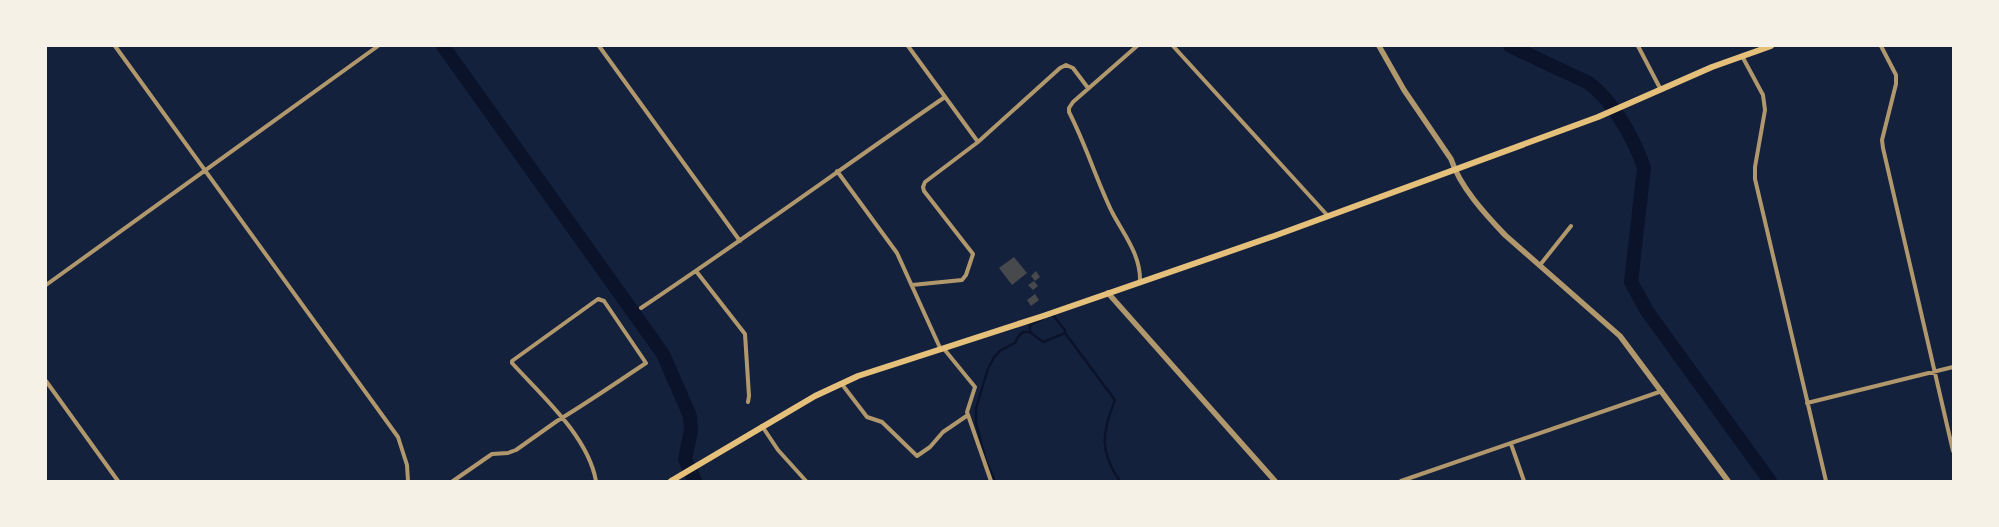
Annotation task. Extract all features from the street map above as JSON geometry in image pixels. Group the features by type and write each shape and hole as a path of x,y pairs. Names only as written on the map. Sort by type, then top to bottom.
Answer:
{"main road":[{"path":"670,481 762,426 841,383 858,376 1108,294 1328,216 1598,116 1712,67 1771,46"}],"street":[{"path":"115,46 398,438 407,465 408,481"},
{"path":"46,285 378,46"},
{"path":"599,46 740,241"},
{"path":"908,46 978,142"},
{"path":"1137,46 1073,102 1069,108 1069,112 1087,149 1112,211 1124,231 1138,261 1140,282"},
{"path":"1173,46 1328,216"},
{"path":"1379,46 1408,96 1451,159 1455,170 1493,223 1505,236 1611,327 1638,359 1728,481"},
{"path":"1638,46 1661,90"},
{"path":"1881,46 1896,75 1896,84 1882,140 1883,148 1953,451"},
{"path":"1742,56 1765,101 1765,110 1755,167 1755,179 1826,481"},
{"path":"912,285 962,280 966,275 973,254 922,187 925,182 978,142 1062,66 1066,65 1073,68 1088,88"},
{"path":"640,308 740,241 837,171 945,97"},
{"path":"837,171 897,253 943,349 975,387 967,412 990,481"},
{"path":"1540,265 1571,226"},
{"path":"696,271 738,322 745,334 750,396 748,402"},
{"path":"1108,294 1276,481"},
{"path":"453,481 492,454 508,453 516,450 561,418 599,395 646,363 600,299 596,299 512,360 512,363 561,418 585,449 596,481"},
{"path":"1807,403 1953,367"},
{"path":"46,381 118,481"},
{"path":"841,383 867,417 882,422 918,456 930,447 943,432 968,415"},
{"path":"1401,481 1662,391"},
{"path":"762,426 778,450 806,481"},
{"path":"1511,444 1524,481"}],"building":[{"path":"1014,257 1027,273 1012,285 999,268"},
{"path":"1036,271 1040,277 1035,281 1031,276"},
{"path":"1034,281 1038,286 1033,290 1028,285"},
{"path":"1035,294 1039,300 1031,306 1027,300"}],"waterway":[{"path":"443,46 663,354 690,416 691,431 685,459 695,481"},
{"path":"1510,46 1589,83 1615,110 1635,145 1644,168 1631,282 1647,311 1770,481"},
{"path":"995,481 986,461 976,423 976,408 988,369 994,357 1001,350 1015,343 1023,332 1030,332 1043,342 1065,333 1065,330 1052,314"},
{"path":"1030,332 1030,325 1044,318"},
{"path":"1065,333 1115,400 1107,422 1105,442 1109,461 1113,471 1120,481"}]}
